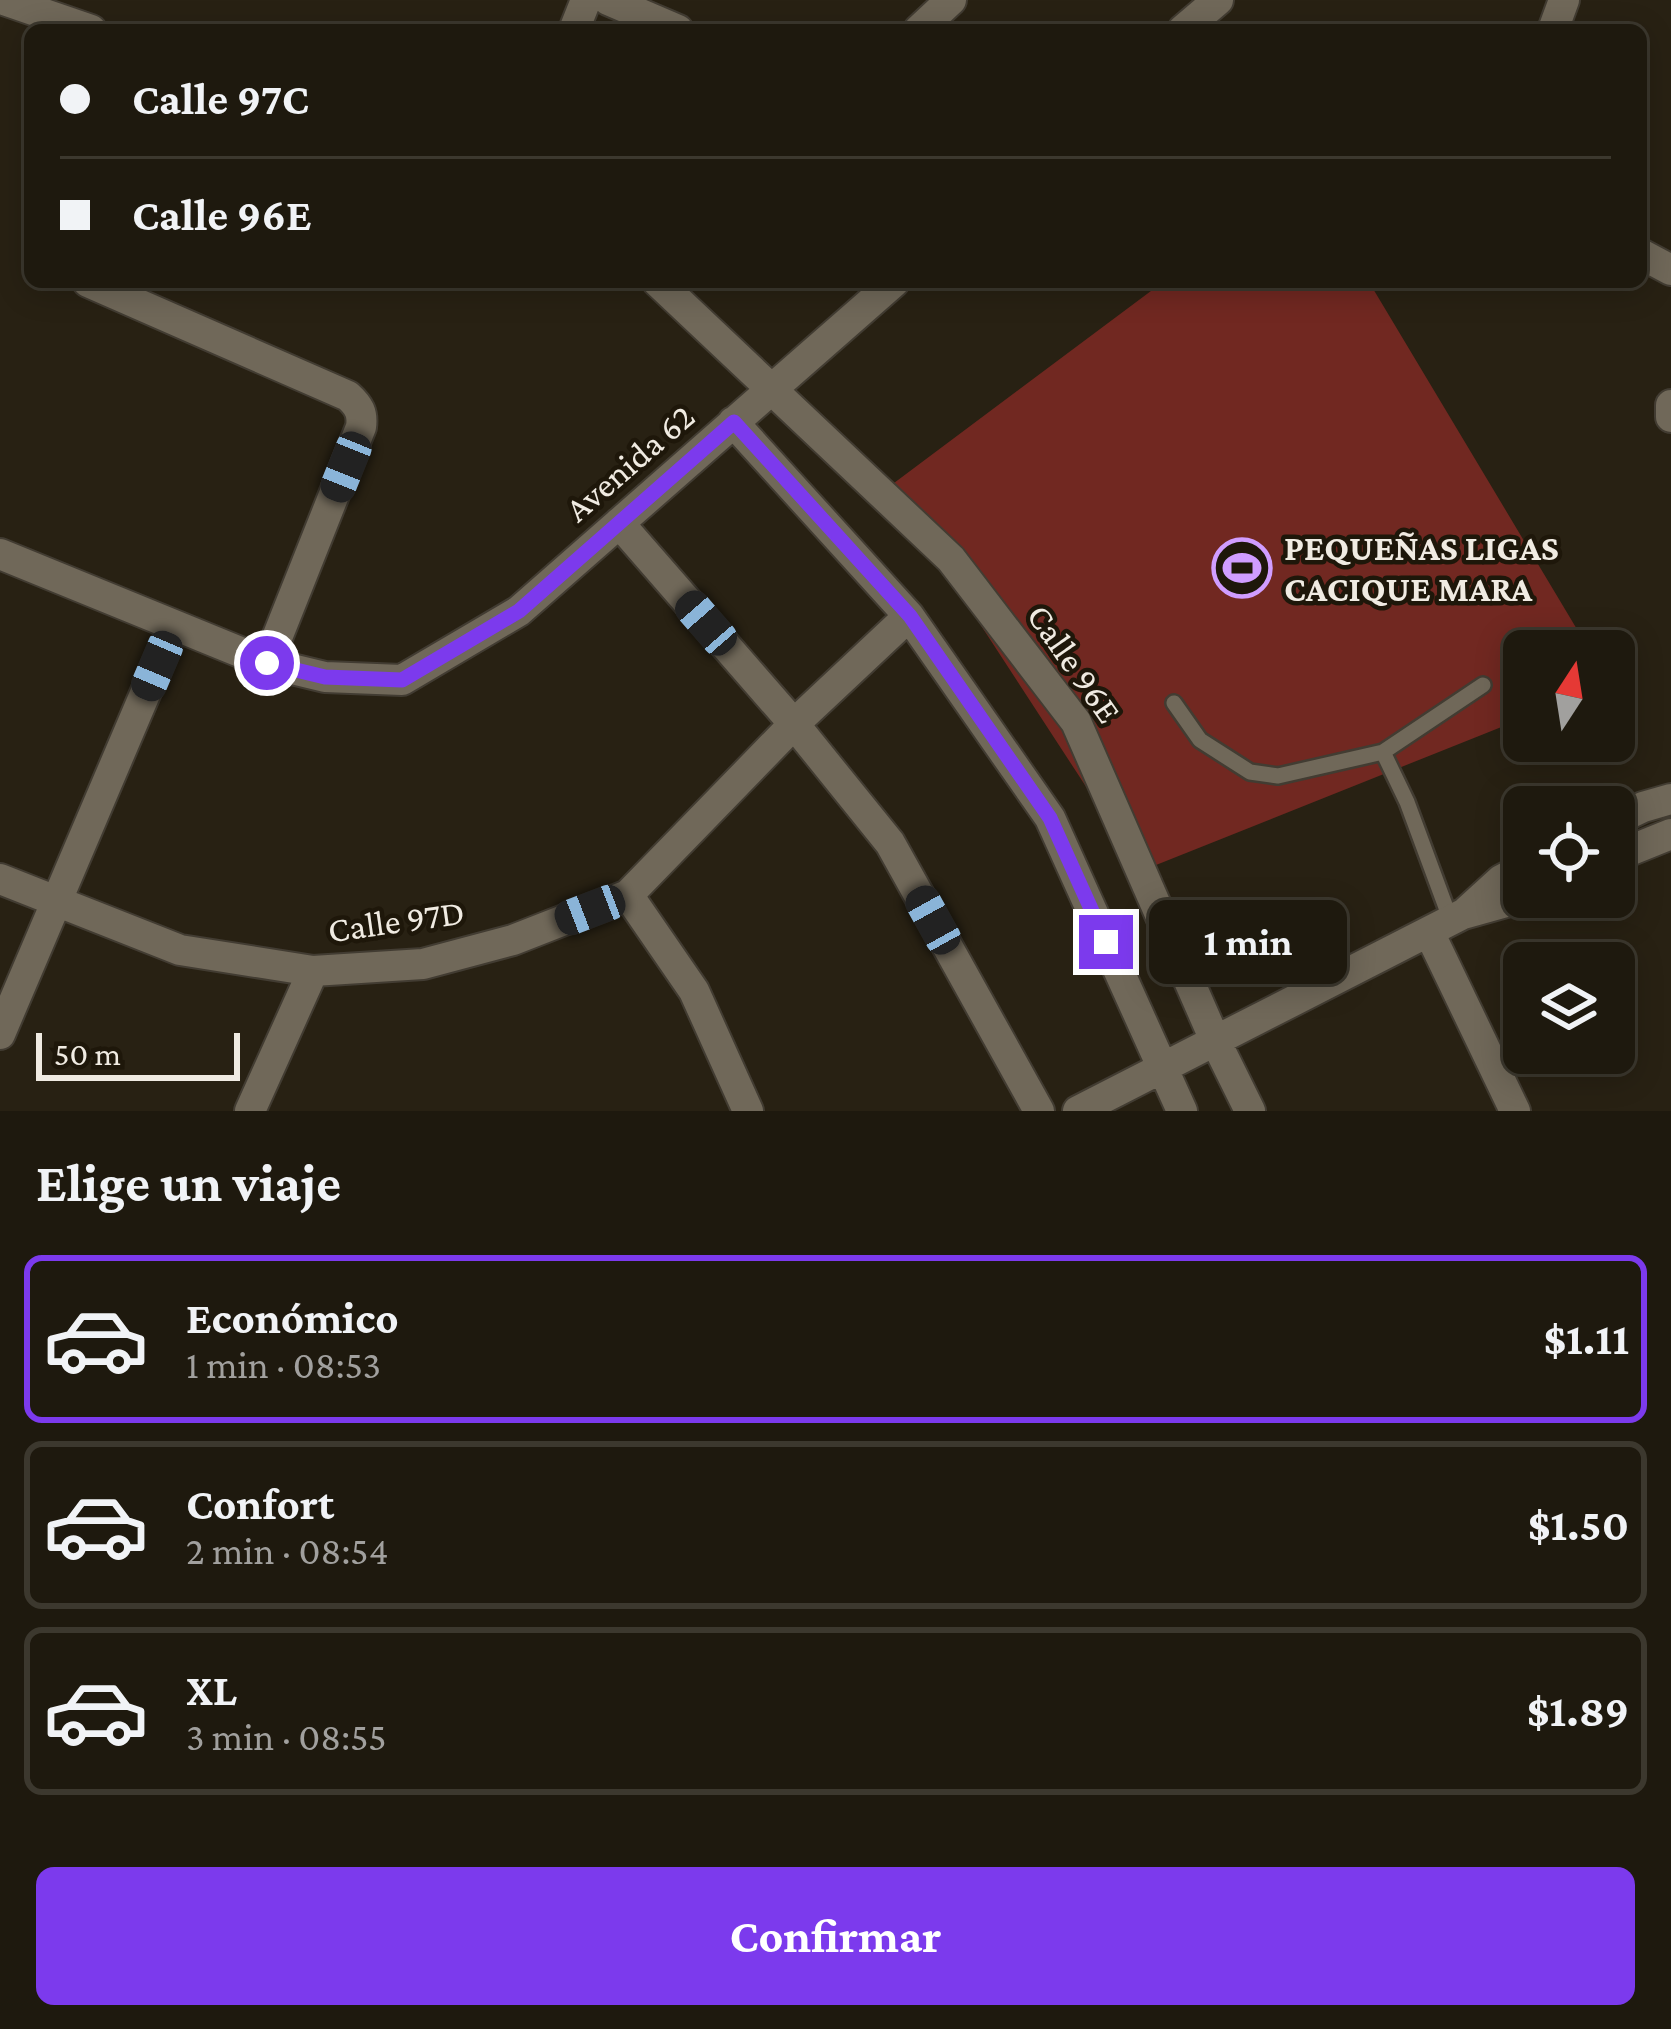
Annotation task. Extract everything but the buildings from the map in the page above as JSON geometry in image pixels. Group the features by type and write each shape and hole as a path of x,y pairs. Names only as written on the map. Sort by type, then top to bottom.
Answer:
{"street":[{"path":"4,0 74,24"},
{"path":"608,0 664,24"},
{"path":"925,24 951,0"},
{"path":"1190,24 1218,0"},
{"path":"0,554 267,663 361,427 363,416 348,396 102,288"},
{"name":"Calle 96E","path":"669,288 951,559 1076,722 1250,1111"},
{"name":"Avenida 62","path":"267,663 325,677 402,680 519,611 887,288"},
{"path":"1671,405 1671,417"},
{"path":"734,422 910,616 1050,818 1182,1111"},
{"path":"619,523 794,724 890,843 1039,1111"},
{"name":"Calle 97D","path":"0,879 180,950 313,971 423,964 513,940 628,895 794,724 910,616"},
{"path":"0,1034 174,626"},
{"path":"1635,810 1671,799"},
{"path":"1635,849 1671,834"},
{"path":"1448,922 1503,879"},
{"path":"628,895 694,991 748,1111"},
{"path":"1078,1111 1448,922 1503,904"},
{"path":"1448,922 1516,1111"},
{"path":"250,1111 313,971"}],"lane":[{"path":"1174,703 1200,740 1250,772 1277,776 1383,752 1484,685"},
{"path":"1383,752 1407,802 1448,922"}],"shaded area":[{"name":"PEQUEÑAS LIGAS CACIQUE MARA","path":"1155,288 1373,288 1577,630 1503,630 1503,726 1141,871 890,486"}],"place":[{"name":"PEQUEÑAS LIGAS CACIQUE MARA","path":"1242,568"}],"route":[{"path":"267,663 325,677 402,680 519,611 734,422 910,616 1050,818 1106,942"}]}
